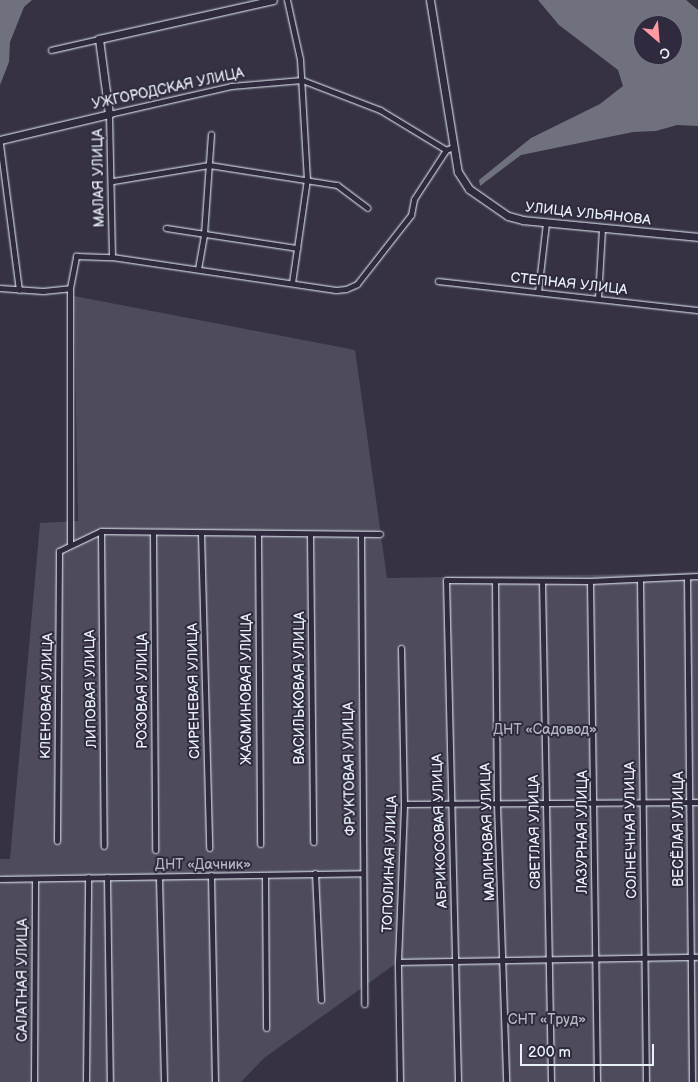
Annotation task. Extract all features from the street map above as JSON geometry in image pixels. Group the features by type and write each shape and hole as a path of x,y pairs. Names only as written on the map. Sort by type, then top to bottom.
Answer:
{"street":[{"path":"51,50 273,0"},
{"path":"287,0 302,80 307,180 292,283"},
{"name":"УЛИЦА УЛЬЯНОВА","path":"430,0 458,172 469,189 508,216 546,223 698,238"},
{"name":"МАЛАЯ УЛИЦА","path":"99,39 109,114 113,181 112,257"},
{"name":"УЖГОРОДСКАЯ УЛИЦА","path":"0,142 109,114 232,86 302,80 380,110 446,150"},
{"path":"198,269 204,234 211,134"},
{"path":"0,142 19,290"},
{"path":"380,534 258,534 101,530 70,546 70,288 76,256 112,257 346,289 357,284 411,215 414,199 446,150 454,147"},
{"path":"113,181 209,165 337,185 367,208"},
{"path":"538,292 546,223"},
{"path":"166,228 297,248"},
{"path":"598,298 602,228"},
{"name":"СТЕПНАЯ УЛИЦА","path":"438,281 698,310"},
{"path":"0,288 19,290 70,288"},
{"name":"ЛИПОВАЯ УЛИЦА","path":"101,530 104,846"},
{"name":"РОЗОВАЯ УЛИЦА","path":"153,532 155,850"},
{"name":"СИРЕНЕВАЯ УЛИЦА","path":"201,533 209,848"},
{"name":"ЖАСМИНОВАЯ УЛИЦА","path":"258,534 260,844"},
{"name":"ВАСИЛЬКОВАЯ УЛИЦА","path":"310,534 313,842"},
{"name":"ФРУКТОВАЯ УЛИЦА","path":"361,534 364,1004"},
{"name":"КЛЕНОВАЯ УЛИЦА","path":"57,842 59,551 70,546"},
{"path":"496,581 590,581 698,576"},
{"name":"ВЕСЁЛАЯ УЛИЦА","path":"687,577 692,1082"},
{"name":"СОЛНЕЧНАЯ УЛИЦА","path":"640,578 646,1082"},
{"name":"АБРИКОСОВАЯ УЛИЦА","path":"458,1082 456,960 449,805 446,580 496,581"},
{"name":"МАЛИНОВАЯ УЛИЦА","path":"496,581 497,804 504,960 506,1082"},
{"name":"СВЕТЛАЯ УЛИЦА","path":"542,581 551,1082"},
{"name":"ЛАЗУРНАЯ УЛИЦА","path":"590,581 597,1082"},
{"name":"ТОПОЛИНАЯ УЛИЦА","path":"400,648 404,804 398,962 400,1082"},
{"path":"404,804 698,802"},
{"path":"0,879 362,872"},
{"path":"314,873 321,1000"},
{"path":"211,875 215,1082"},
{"path":"265,875 266,1028"},
{"path":"86,1082 88,877"},
{"path":"106,877 110,1082"},
{"path":"159,877 164,1082"},
{"name":"САЛАТНАЯ УЛИЦА","path":"34,1082 35,879"},
{"path":"398,962 698,957"}],"green space":[{"name":"ДНТ «Дачник»","path":"74,296 355,350 387,578 698,573 698,1082 396,1082 398,962 264,1058 241,1082 0,1082 0,859 10,859 40,523 78,521"}],"water":[{"path":"0,0 32,0 24,7 10,42 9,62 0,85"},
{"path":"538,0 686,0 698,10 698,126 677,125 656,131 633,132 521,155 480,186 479,180 531,138 600,104 623,86 618,70 559,25"}],"park label":[{"name":"ДНТ «Садовод»","path":"545,730"},
{"name":"СНТ «Труд»","path":"547,1020"}]}
